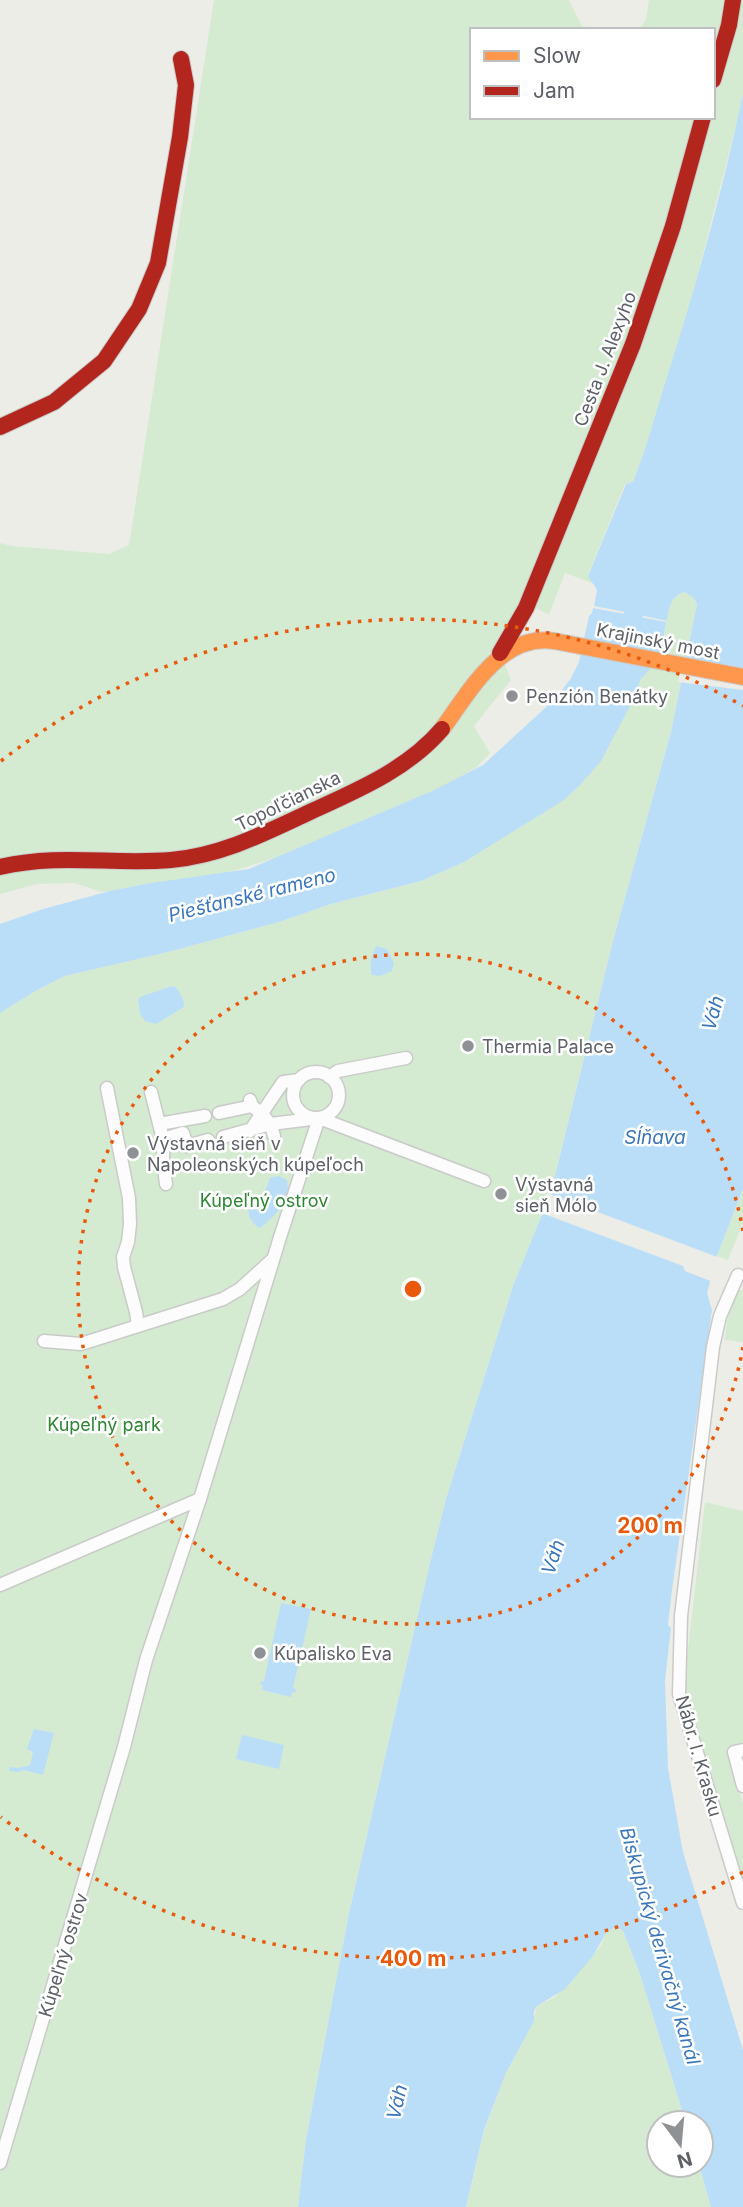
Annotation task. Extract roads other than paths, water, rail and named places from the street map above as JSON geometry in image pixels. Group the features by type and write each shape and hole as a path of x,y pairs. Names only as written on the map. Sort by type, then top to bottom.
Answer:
{"main road":[{"path":"715,73 733,0"},
{"path":"0,427 54,402 104,360 139,309 158,263 180,137 186,85 181,59"},
{"name":"Cesta J. Alexyho","path":"499,656 526,608 633,344 673,226 702,119"},
{"path":"526,608 535,639"},
{"name":"Krajinský most","path":"535,639 743,677"},
{"name":"Topoľčianska","path":"0,867 21,861 51,858 146,861 171,859 212,854 252,842 374,781 416,754 431,741 499,656 519,644 535,639"}],"street":[{"path":"329,1077 338,1071 406,1058"},
{"path":"219,1113 254,1106 288,1078 317,1073 329,1077 338,1089 337,1104 327,1115 272,1130 250,1130 223,1137"},
{"path":"288,1078 296,1106 306,1116 319,1118 479,1180"},
{"path":"107,1088 129,1198 128,1242 123,1257 138,1326"},
{"path":"151,1092 163,1145 166,1184"},
{"path":"254,1106 272,1130"},
{"path":"250,1130 254,1106"},
{"path":"163,1145 205,1116"},
{"name":"Kúpeľný ostrov","path":"0,2163 125,1743 146,1660 200,1499 319,1118"},
{"path":"159,1124 208,1140"},
{"path":"44,1341 81,1344 223,1299 240,1289 273,1259"},
{"name":"Nábr. I. Krasku","path":"737,1275 720,1316 713,1347 681,1616 679,1694 743,1903"},
{"path":"0,1585 200,1499"},
{"path":"743,1741 735,1754 743,1786"}],"water":[{"path":"743,94 743,1189 717,1256 707,1293 712,1310 672,1590 665,1681 668,1768 683,1852 743,2050 743,2207 711,2207 703,2179 715,2179 715,2109 682,2109 639,1971 623,1931 618,1928 606,1933 593,1956 565,1989 537,2006 534,2011 534,2021 506,2073 484,2130 466,2207 298,2207 306,2139 349,1913 446,1499 513,1286 551,1192 613,941 671,732 697,604 693,597 684,592 679,594 671,604 667,621 635,614 635,597 630,598 625,612 594,606 597,590 588,576 626,484 633,482 647,442 689,305 727,165"},
{"path":"593,608 625,614 630,621 635,616 666,622 663,643 651,668 641,679 601,761 564,800 464,862 421,881 331,904 279,922 168,952 65,976 0,1013 0,924 110,891 249,869 432,791 483,765 555,699 571,678 579,662"},
{"path":"376,946 387,949 394,963 392,971 380,976 372,975 371,971 371,960"},
{"path":"176,987 180,994 184,1007 156,1024 145,1021 140,1014 140,997"},
{"path":"278,1176 287,1180 287,1193 285,1197 278,1196 281,1207 259,1228 251,1219 249,1207 261,1202 270,1178"},
{"path":"281,1603 311,1609 293,1688 296,1689 291,1697 262,1690 263,1685 260,1685 261,1681 264,1681"},
{"path":"34,1729 54,1733 43,1775 24,1770 9,1771 10,1767 30,1765 33,1752 27,1749"},
{"path":"242,1735 284,1745 279,1769 236,1759"}],"waterway":[{"name":"Piešťanské rameno","path":"628,644 639,584"}],"place":[{"name":"Penzión Benátky","path":"512,696"},
{"name":"Thermia Palace","path":"468,1046"},
{"name":"Výstavná sieň v Napoleonských kúpeľoch","path":"133,1153"},
{"name":"Výstavná sieň Mólo","path":"501,1194"},
{"name":"Kúpalisko Eva","path":"260,1653"}],"water label":[{"name":"Váh","path":"713,1013"},
{"name":"Sĺňava","path":"655,1137"},
{"name":"Váh","path":"553,1557"},
{"name":"Biskupický derivačný kanál","path":"660,1946"},
{"name":"Váh","path":"397,2102"}],"park label":[{"name":"Kúpeľný park","path":"104,1424"}]}
